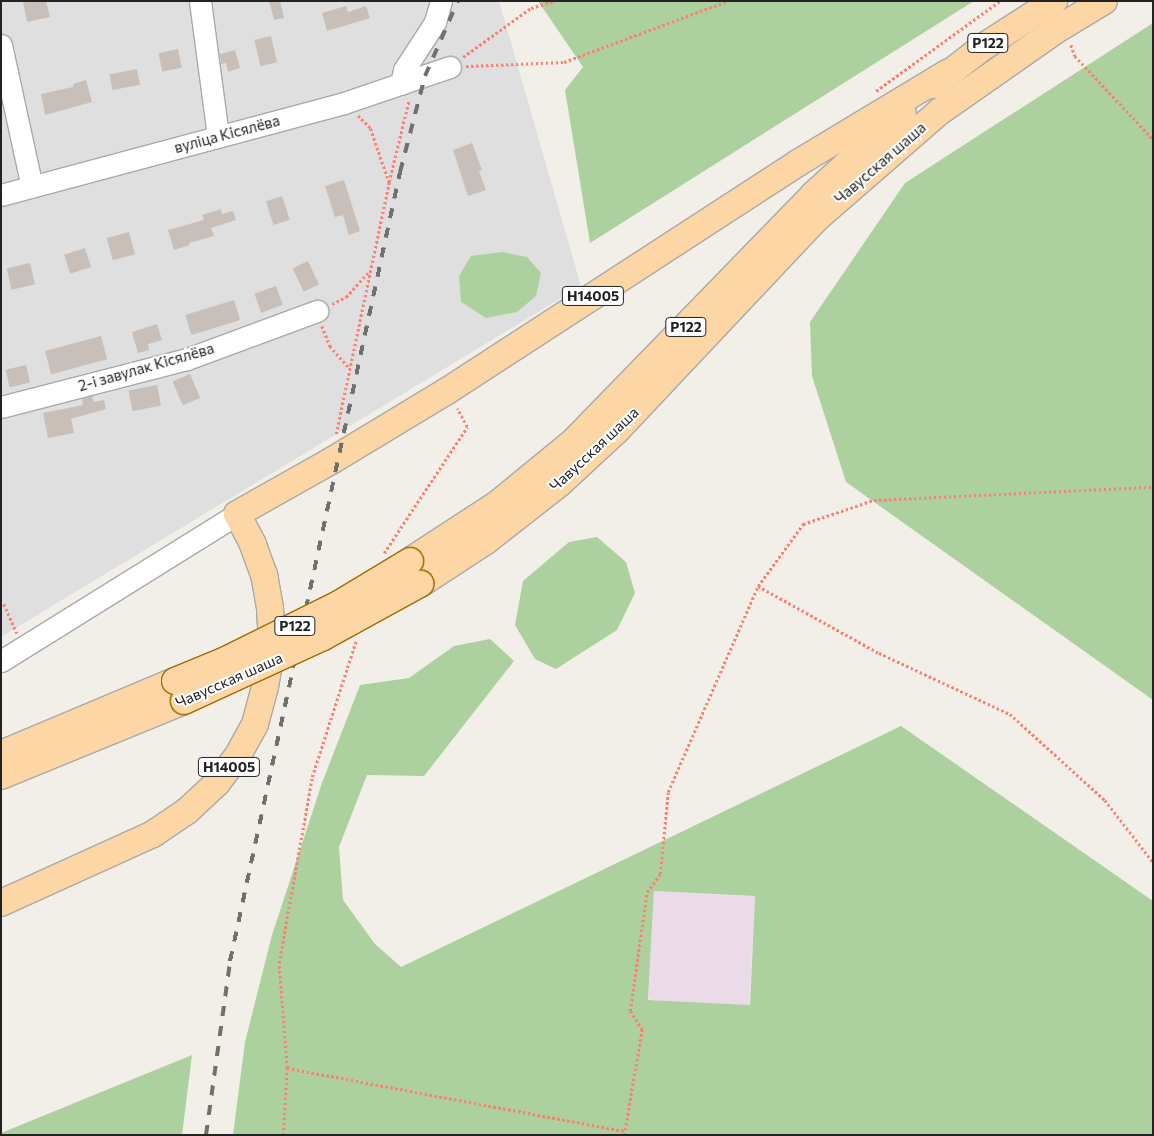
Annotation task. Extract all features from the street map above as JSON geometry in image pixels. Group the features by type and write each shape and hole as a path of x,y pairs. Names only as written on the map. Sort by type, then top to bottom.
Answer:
{"main road":[{"name":"Чавусская шаша","path":"415,573 573,442 814,194 947,73 982,47 1054,1"},
{"name":"Чавусская шаша","path":"1,776 180,691 228,660 339,604 486,541 560,483 617,430 816,219 939,112 1056,30 1104,1"},
{"name":"Н14005","path":"1,903 153,834 187,811 217,783 238,756 255,724 265,687 272,646 270,608 264,575 253,544 237,514 333,460 447,391 798,163 947,73"},
{"name":"Чавусская шаша","path":"1,754 180,691"}],"street":[{"path":"200,1 218,136"},
{"path":"408,82 404,70 435,22 441,1"},
{"path":"1,45 32,187"},
{"name":"вуліца Кісялёва","path":"1,195 344,103 450,67"},
{"name":"2-і завулак Кісялёва","path":"1,407 187,359 317,311"},
{"name":"Н14005","path":"1,661 237,514"}],"path":[{"path":"450,67 531,8 554,1"},
{"path":"450,67 564,62 727,1"},
{"path":"1075,56 1153,139"},
{"path":"333,460 334,443 351,370 408,82"},
{"path":"344,103 370,128 389,183"},
{"path":"351,370 330,346 317,311 346,297 371,268"},
{"path":"382,556 467,427 447,391"},
{"path":"624,1135 642,1030 630,1011 646,892 660,874 668,792 758,586 803,524 874,500 1153,487"},
{"path":"758,586 879,653 1010,714 1105,800 1153,862"},
{"path":"4,604 17,634"},
{"path":"283,1135 287,1068 279,963 312,777 356,639"},
{"path":"287,1068 624,1131"}],"shaded area":[{"path":"1,1 499,1 581,286 1,637"},
{"path":"654,891 755,896 749,1005 648,1000"}],"green space":[{"path":"538,1 974,1 590,243 565,90 583,67"},
{"path":"1153,23 1153,700 846,482 812,376 810,322 905,183"},
{"path":"502,252 527,257 541,273 536,296 517,312 486,318 461,302 459,276 471,256"},
{"path":"597,537 626,562 635,593 617,630 556,669 535,659 515,625 523,581 569,542"},
{"path":"490,639 514,661 424,776 367,775 339,847 343,900 375,944 401,967 901,726 1153,901 1153,1135 233,1135 245,1042 272,935 322,783 360,685 409,678 454,646","holes":["654,891 755,896 750,1005 648,1000"]},
{"path":"192,1055 182,1135 1,1135 1,1133"}],"building":[{"path":"23,1 46,1 50,17 27,22"},
{"path":"269,1 280,1 284,18 274,20"},
{"path":"346,6 348,12 366,6 370,18 327,31 322,13"},
{"path":"271,36 277,62 261,66 254,40"},
{"path":"178,49 182,68 162,72 158,53"},
{"path":"235,50 240,68 228,72 226,63 221,64 220,54"},
{"path":"137,69 140,85 113,90 110,74"},
{"path":"86,80 92,102 45,115 41,94 73,87 73,84"},
{"path":"472,143 482,170 479,171 486,190 468,196 453,150"},
{"path":"344,180 360,231 349,235 343,215 335,217 325,186"},
{"path":"282,196 290,220 274,225 266,201"},
{"path":"221,209 222,214 233,211 236,220 211,228 214,236 189,243 190,245 174,250 168,230 204,220 202,215"},
{"path":"129,232 135,254 113,260 107,238"},
{"path":"85,248 91,267 70,274 64,255"},
{"path":"308,261 319,285 304,292 293,268"},
{"path":"30,263 35,284 12,290 7,268"},
{"path":"276,286 283,305 261,313 254,294"},
{"path":"234,300 240,320 191,335 185,315"},
{"path":"157,324 162,340 148,344 149,350 138,353 132,332"},
{"path":"101,336 107,359 51,374 45,351"},
{"path":"26,365 30,383 10,387 6,370"},
{"path":"190,374 200,398 183,405 173,381"},
{"path":"157,385 161,406 133,411 129,391"},
{"path":"92,396 94,402 104,400 106,409 71,419 74,433 48,438 43,413 83,405 82,399"}],"railway":[{"path":"206,1135 230,961 400,172 425,76 458,1"}]}
